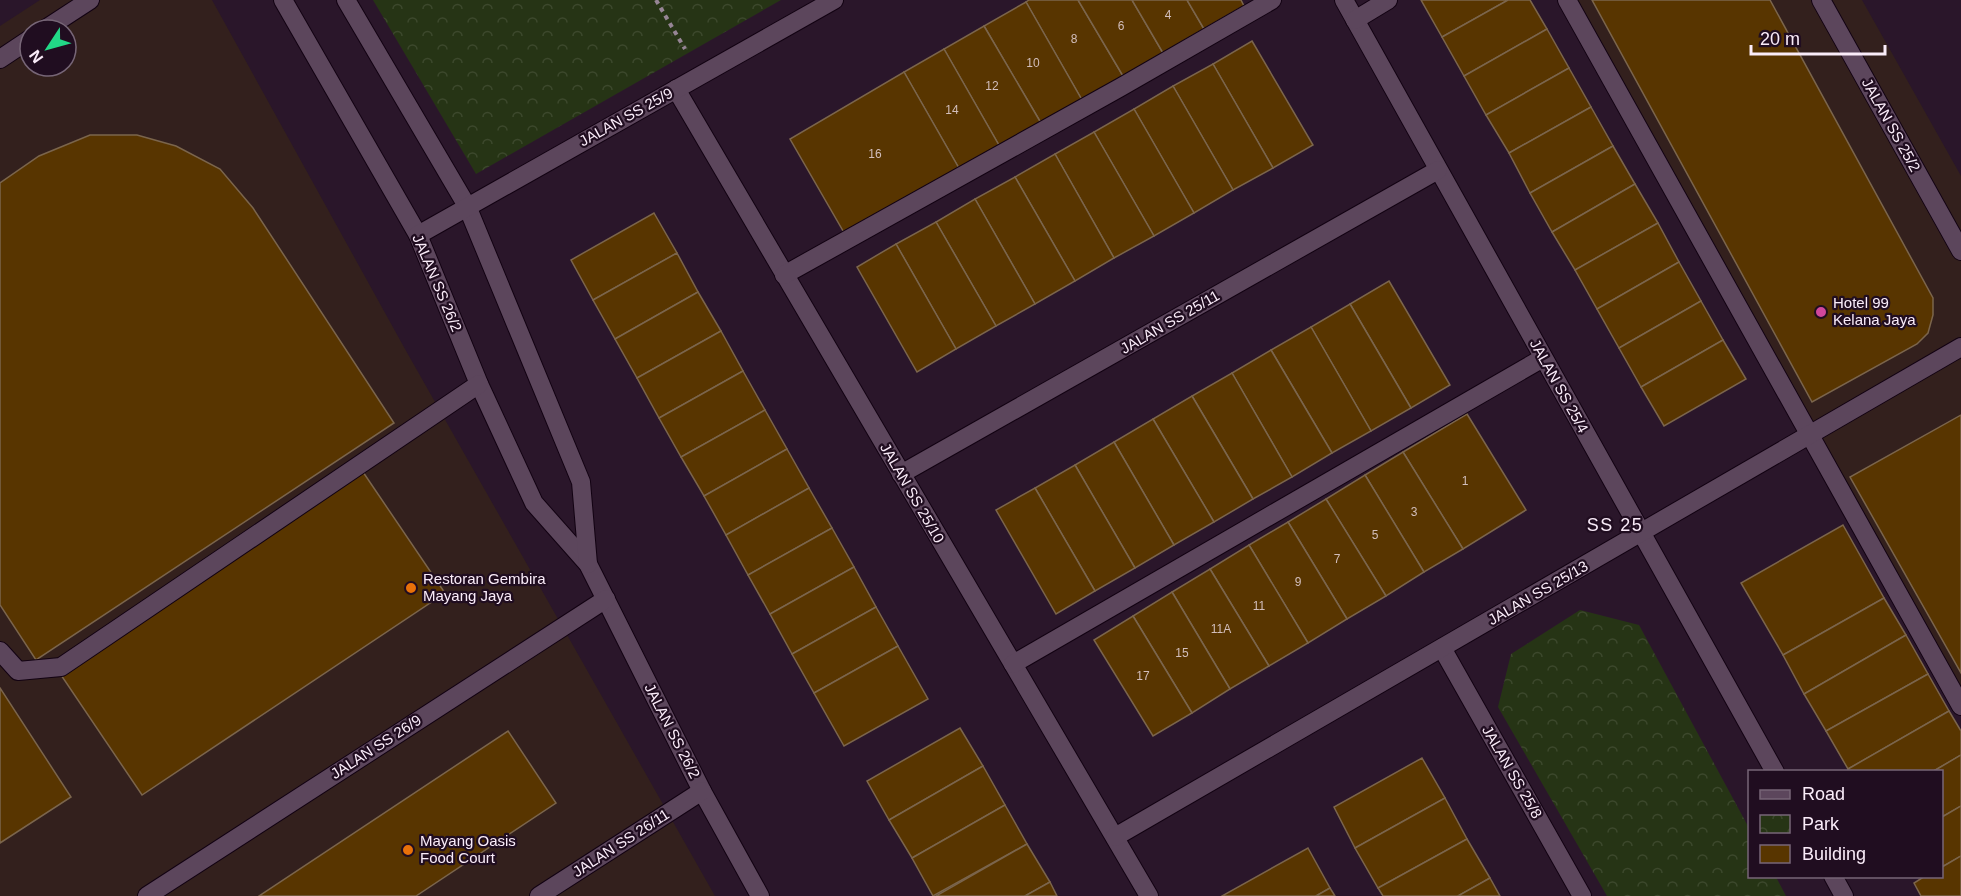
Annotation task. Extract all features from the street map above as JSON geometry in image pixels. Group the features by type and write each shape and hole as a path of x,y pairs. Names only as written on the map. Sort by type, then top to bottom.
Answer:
{"street":[{"path":"62,18 90,0"},
{"name":"JALAN SS 26/2","path":"283,0 418,235 479,384 534,503 588,564 702,790 760,896"},
{"name":"JALAN SS 26/2","path":"346,0 467,206 581,482 588,564"},
{"name":"JALAN SS 25/9","path":"418,235 834,0"},
{"path":"784,275 1272,0"},
{"name":"JALAN SS 25/4","path":"1344,0 1774,770"},
{"path":"1355,20 1388,0"},
{"path":"1567,0 1961,706"},
{"name":"JALAN SS 25/2","path":"1821,0 1961,251"},
{"path":"0,59 18,47"},
{"name":"JALAN SS 25/10","path":"676,89 1149,896"},
{"name":"JALAN SS 25/11","path":"901,474 1438,170"},
{"name":"JALAN SS 25/13","path":"1115,837 1961,348"},
{"path":"1012,664 1543,358"},
{"path":"0,651 18,671 61,667 479,384"},
{"name":"JALAN SS 26/9","path":"147,896 606,599"},
{"name":"JALAN SS 25/8","path":"1442,648 1582,896"},
{"name":"JALAN SS 26/11","path":"539,896 702,790"},
{"path":"1834,878 1844,896"}],"path":[{"path":"657,0 700,75"}],"shaded area":[{"path":"40,0 212,0 405,349 715,896 0,896 0,26"},
{"path":"1576,0 1862,0 1961,176 1961,691"}],"green space":[{"path":"373,0 781,0 476,174"},
{"path":"1580,610 1639,625 1748,826 1748,878 1777,878 1786,896 1607,896 1498,707 1511,654"}],"building":[{"path":"1029,0 1078,0 1123,76 1082,100 1026,2"},
{"path":"1078,0 1132,0 1163,53 1123,76"},
{"path":"1132,0 1187,0 1204,29 1163,53"},
{"path":"1187,0 1241,0 1244,6 1204,29"},
{"path":"1421,0 1508,0 1442,37"},
{"path":"1508,0 1530,0 1547,29 1464,76 1442,37"},
{"path":"1592,0 1770,0 1933,298 1933,315 1928,333 1917,344 1812,402"},
{"path":"1026,2 1082,100 1041,123 984,26"},
{"path":"984,26 1041,123 1000,147 944,49"},
{"path":"1547,29 1569,68 1486,115 1464,76"},
{"path":"1252,41 1313,145 1273,168 1213,64"},
{"path":"944,49 1000,147 960,170 904,72"},
{"path":"1213,64 1273,168 1233,190 1173,86"},
{"path":"1569,68 1591,107 1509,153 1486,115"},
{"path":"904,72 960,170 846,236 790,139"},
{"path":"1173,86 1233,190 1194,213 1134,109"},
{"path":"1591,107 1613,146 1530,193 1509,153"},
{"path":"1134,109 1194,213 1154,236 1094,132"},
{"path":"1094,132 1154,236 1114,258 1055,154"},
{"path":"90,135 137,135 176,146 220,169 253,208 394,423 36,660 0,605 0,183 39,156"},
{"path":"1613,146 1635,184 1552,232 1530,193"},
{"path":"1055,154 1114,258 1075,281 1015,177"},
{"path":"1015,177 1075,281 1035,304 975,199"},
{"path":"1635,184 1658,223 1575,270 1552,232"},
{"path":"975,199 1035,304 996,326 936,222"},
{"path":"654,213 677,253 593,300 571,260"},
{"path":"936,222 996,326 956,349 896,244"},
{"path":"1658,223 1679,262 1597,309 1575,270"},
{"path":"896,244 956,349 917,372 857,267"},
{"path":"677,253 698,292 615,339 593,300"},
{"path":"1679,262 1701,301 1619,348 1597,309"},
{"path":"1389,281 1450,385 1411,408 1350,304"},
{"path":"698,292 721,331 637,378 615,339"},
{"path":"1701,301 1723,340 1641,387 1619,348"},
{"path":"1350,304 1411,408 1371,431 1311,327"},
{"path":"1311,327 1371,431 1332,453 1271,350"},
{"path":"721,331 743,371 659,418 637,378"},
{"path":"1723,340 1746,379 1664,426 1641,387"},
{"path":"1271,350 1332,453 1292,477 1232,373"},
{"path":"743,371 765,410 681,457 659,418"},
{"path":"1232,373 1292,477 1253,499 1192,396"},
{"path":"1192,396 1253,499 1214,522 1153,419"},
{"path":"765,410 787,449 704,496 681,457"},
{"path":"1467,414 1526,510 1463,549 1403,452"},
{"path":"1961,415 1961,673 1850,477"},
{"path":"1153,419 1214,522 1174,545 1114,442"},
{"path":"1114,442 1174,545 1135,568 1075,465"},
{"path":"787,449 809,488 726,535 704,496"},
{"path":"1403,452 1463,549 1424,572 1365,475"},
{"path":"1075,465 1135,568 1095,591 1035,488"},
{"path":"363,472 445,593 142,795 61,675"},
{"path":"1365,475 1424,572 1386,596 1326,499"},
{"path":"809,488 832,528 748,575 726,535"},
{"path":"1035,488 1095,591 1056,614 996,510"},
{"path":"1326,499 1386,596 1347,619 1288,522"},
{"path":"1288,522 1347,619 1308,643 1249,545"},
{"path":"1843,525 1884,598 1783,655 1741,583"},
{"path":"832,528 854,567 770,614 748,575"},
{"path":"1249,545 1308,643 1269,666 1210,569"},
{"path":"854,567 876,607 792,654 770,614"},
{"path":"1210,569 1269,666 1230,689 1172,592"},
{"path":"1172,592 1230,689 1192,713 1133,616"},
{"path":"1884,598 1906,635 1804,694 1783,655"},
{"path":"876,607 898,646 814,693 792,654"},
{"path":"1133,616 1192,713 1153,736 1094,640"},
{"path":"1906,635 1928,674 1826,731 1804,694"},
{"path":"898,646 928,699 844,746 814,693"},
{"path":"1928,674 1949,711 1848,769 1826,731"},
{"path":"0,688 71,797 0,843"},
{"path":"1949,711 1961,731 1961,755 1935,770 1848,769"},
{"path":"960,728 983,766 889,820 867,781"},
{"name":"Mayang Oasis Food Court","path":"508,731 556,803 416,896 259,896"},
{"path":"1961,755 1961,806 1943,816 1943,770 1935,770"},
{"path":"1422,758 1445,798 1355,848 1334,807"},
{"path":"983,766 1005,805 912,858 889,820"},
{"path":"1445,798 1467,839 1378,888 1355,848"},
{"path":"1005,805 1027,844 933,896 912,858"},
{"path":"1961,806 1961,856 1943,866 1943,816"},
{"path":"1467,839 1490,878 1458,896 1383,896 1378,888"},
{"path":"1027,844 1050,882 1025,896 936,896"},
{"path":"1308,848 1330,888 1316,896 1222,896"},
{"path":"1961,856 1961,896 1921,896 1914,883 1922,878 1943,878 1943,866"},
{"path":"1490,878 1500,896 1458,896"},
{"path":"1050,882 1057,896 1025,896"},
{"path":"1330,888 1335,896 1316,896"}],"place":[{"name":"Hotel 99 Kelana Jaya","path":"1821,312"},
{"name":"Restoran Gembira Mayang Jaya","path":"411,588"},
{"name":"Mayang Oasis Food Court","path":"408,850"}],"district":[{"name":"SS 25","path":"1615,525"}]}
